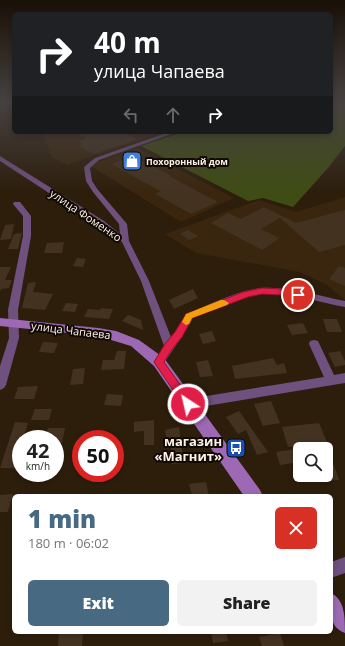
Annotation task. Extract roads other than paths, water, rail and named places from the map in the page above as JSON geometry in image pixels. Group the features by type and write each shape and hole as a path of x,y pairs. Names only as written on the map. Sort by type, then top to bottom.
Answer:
{"main road":[{"name":"улица Чапаева","path":"0,322 98,332 116,336 135,343 159,362"},
{"path":"159,362 253,494"},
{"path":"333,607 345,623"}],"street":[{"path":"125,241 122,224 95,191 89,181 87,167 91,162 102,156 168,134"},
{"name":"улица Фоменко","path":"0,158 101,223 125,241 145,281 169,346"},
{"path":"0,385 14,338 13,310 28,236 27,216 17,204"},
{"path":"159,362 169,346 179,335 189,316 246,294 262,291 282,292 345,304"},
{"path":"314,344 331,380"},
{"path":"188,404 345,378"},
{"path":"333,569 345,565"}],"place":[{"name":"Похоронный дом","path":"132,161"},
{"name":"магазин «Магнит»","path":"236,448"}]}
